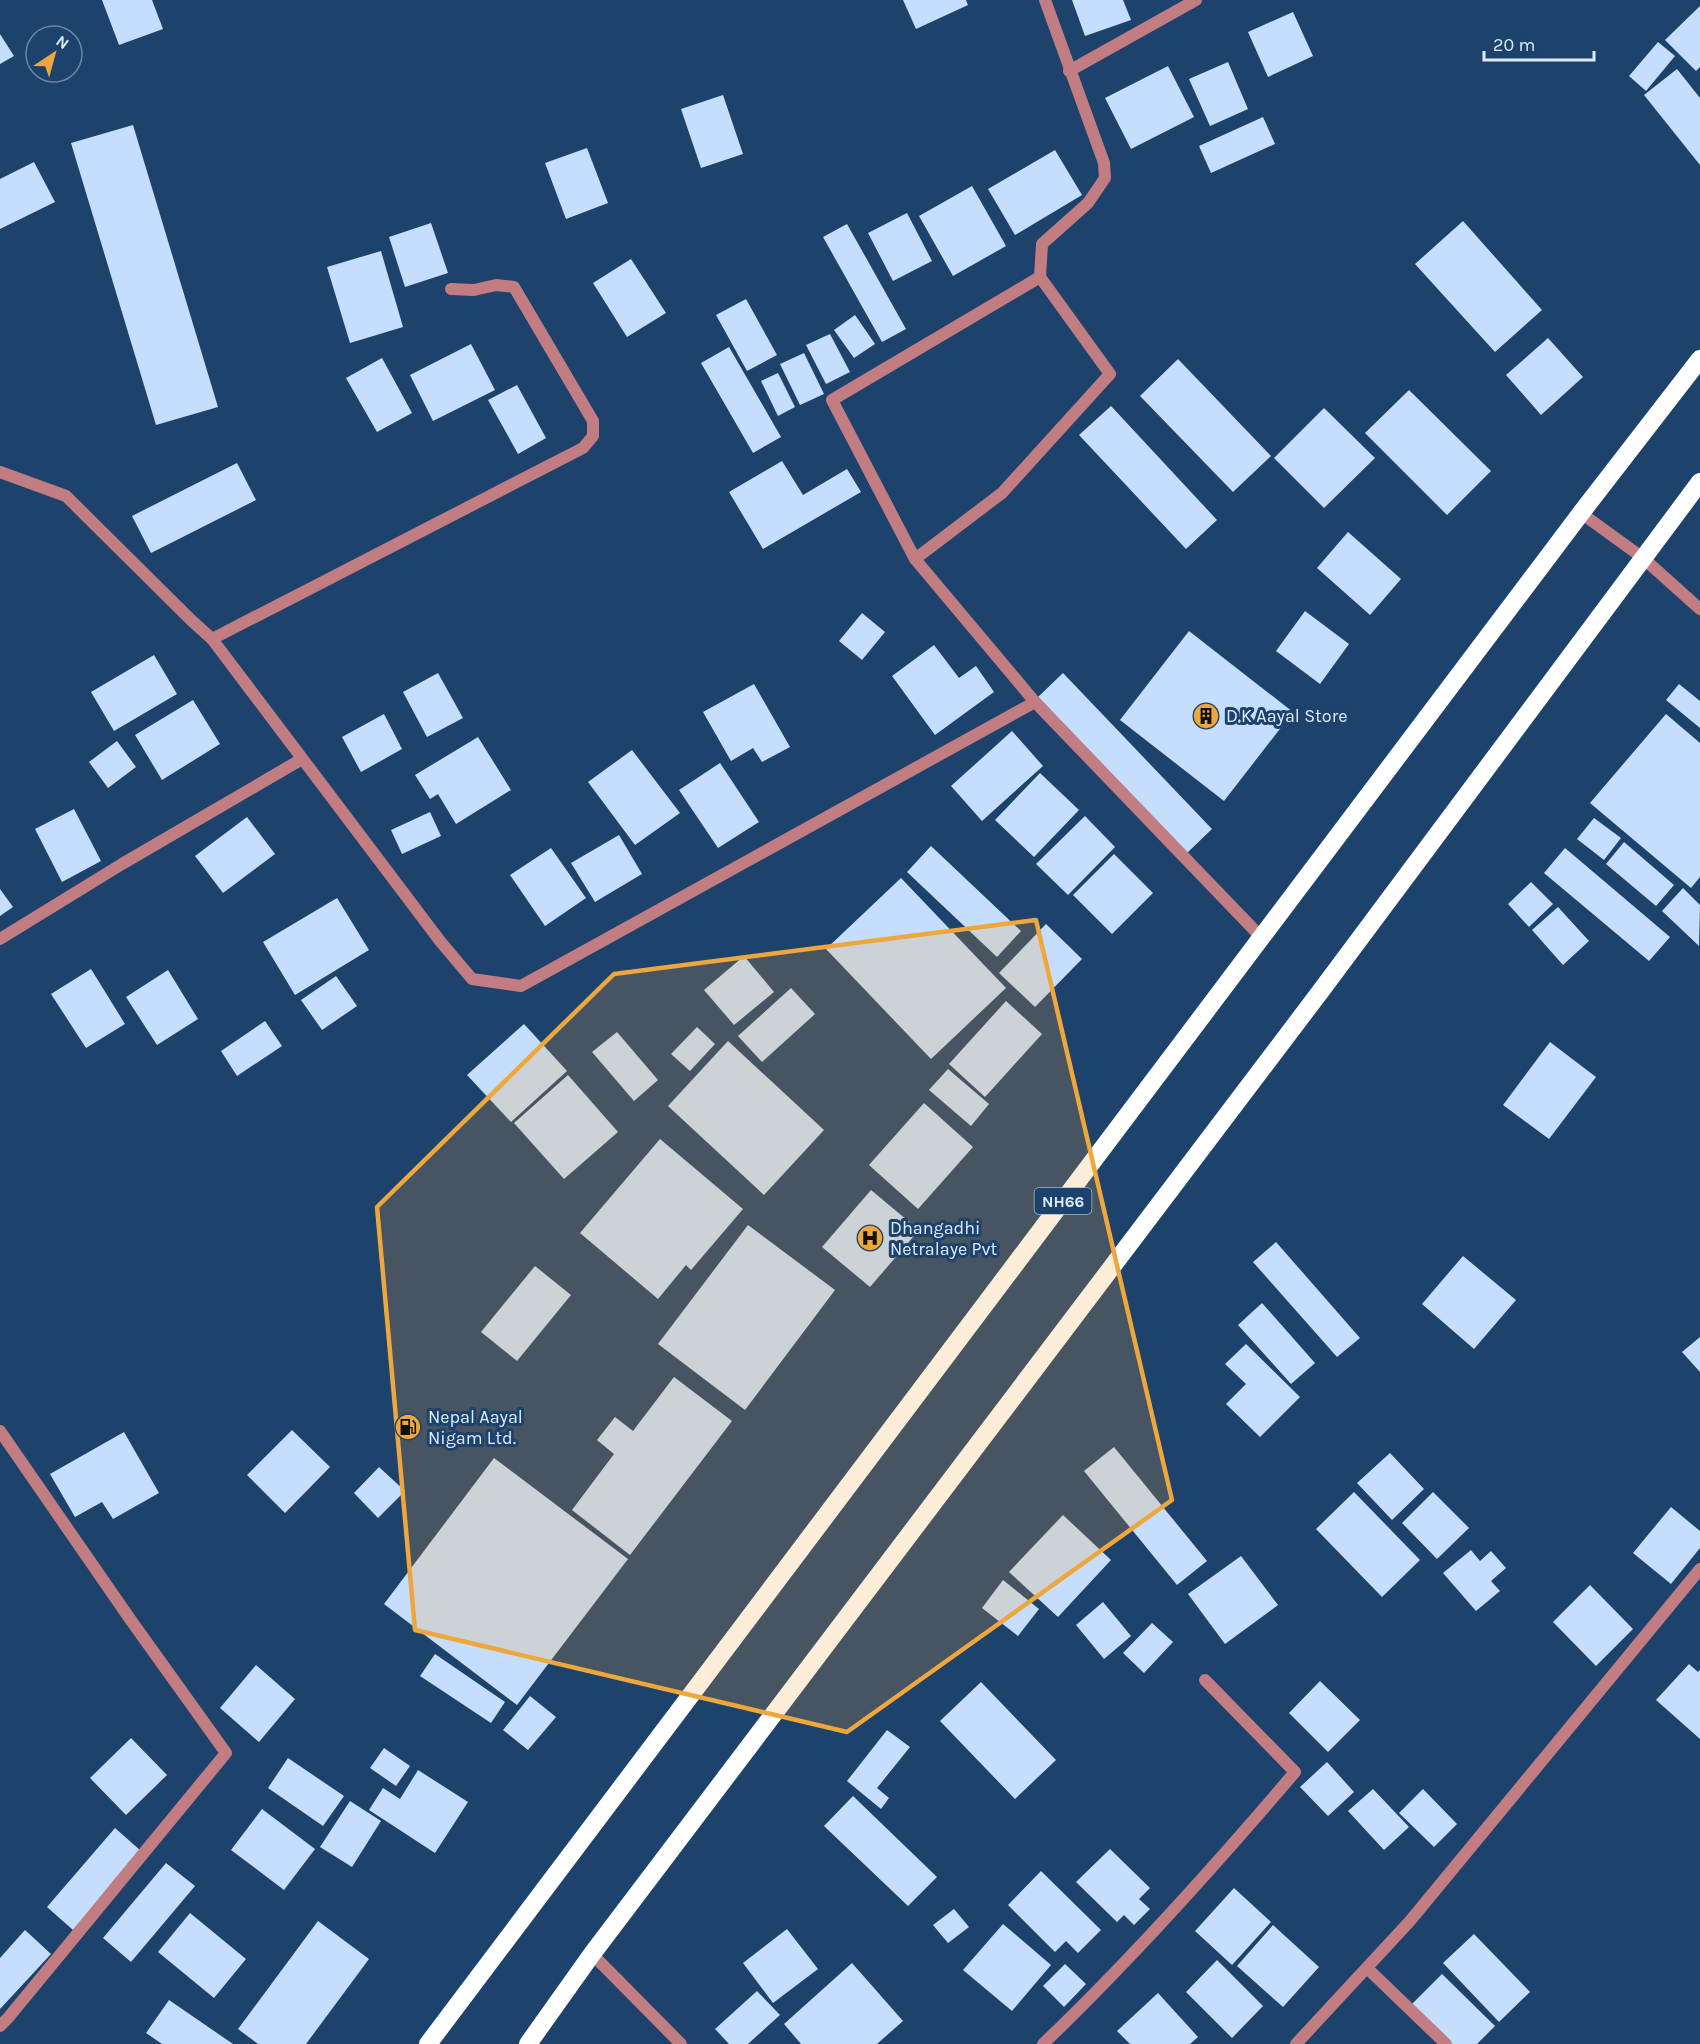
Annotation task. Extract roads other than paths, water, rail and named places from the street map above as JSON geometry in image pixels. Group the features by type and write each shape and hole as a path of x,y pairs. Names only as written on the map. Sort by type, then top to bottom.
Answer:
{"highway":[{"name":"NH66","path":"428,2044 1581,513 1700,359"},
{"path":"528,2044 592,1954 1320,992 1700,482"}],"street":[{"path":"915,559 1002,493 1110,374 1040,277 1042,244 1088,203 1105,178 1104,163 1045,0"},
{"path":"1069,71 1196,0"},
{"path":"1040,277 832,400 915,559 1035,702 1261,937"},
{"path":"212,639 583,448 593,436 593,421 514,286 496,285 474,290 451,289"},
{"path":"0,472 66,496 212,639 440,941 472,980 521,986 1035,702"},
{"path":"1581,513 1643,558 1700,609"},
{"path":"0,939 122,864 302,759"},
{"path":"0,1431 226,1753 0,2026"},
{"path":"1296,2044 1410,1921 1700,1569"},
{"path":"1043,2044 1104,1986 1234,1844 1295,1772 1205,1680"},
{"path":"592,1954 681,2044"},
{"path":"1367,1968 1446,2044"}],"place":[{"name":"D.K Aayal Store","path":"1206,716"},
{"name":"Dhangadhi Netralaye Pvt","path":"870,1238"},
{"name":"Nepal Aayal Nigam Ltd.","path":"408,1427"}]}
